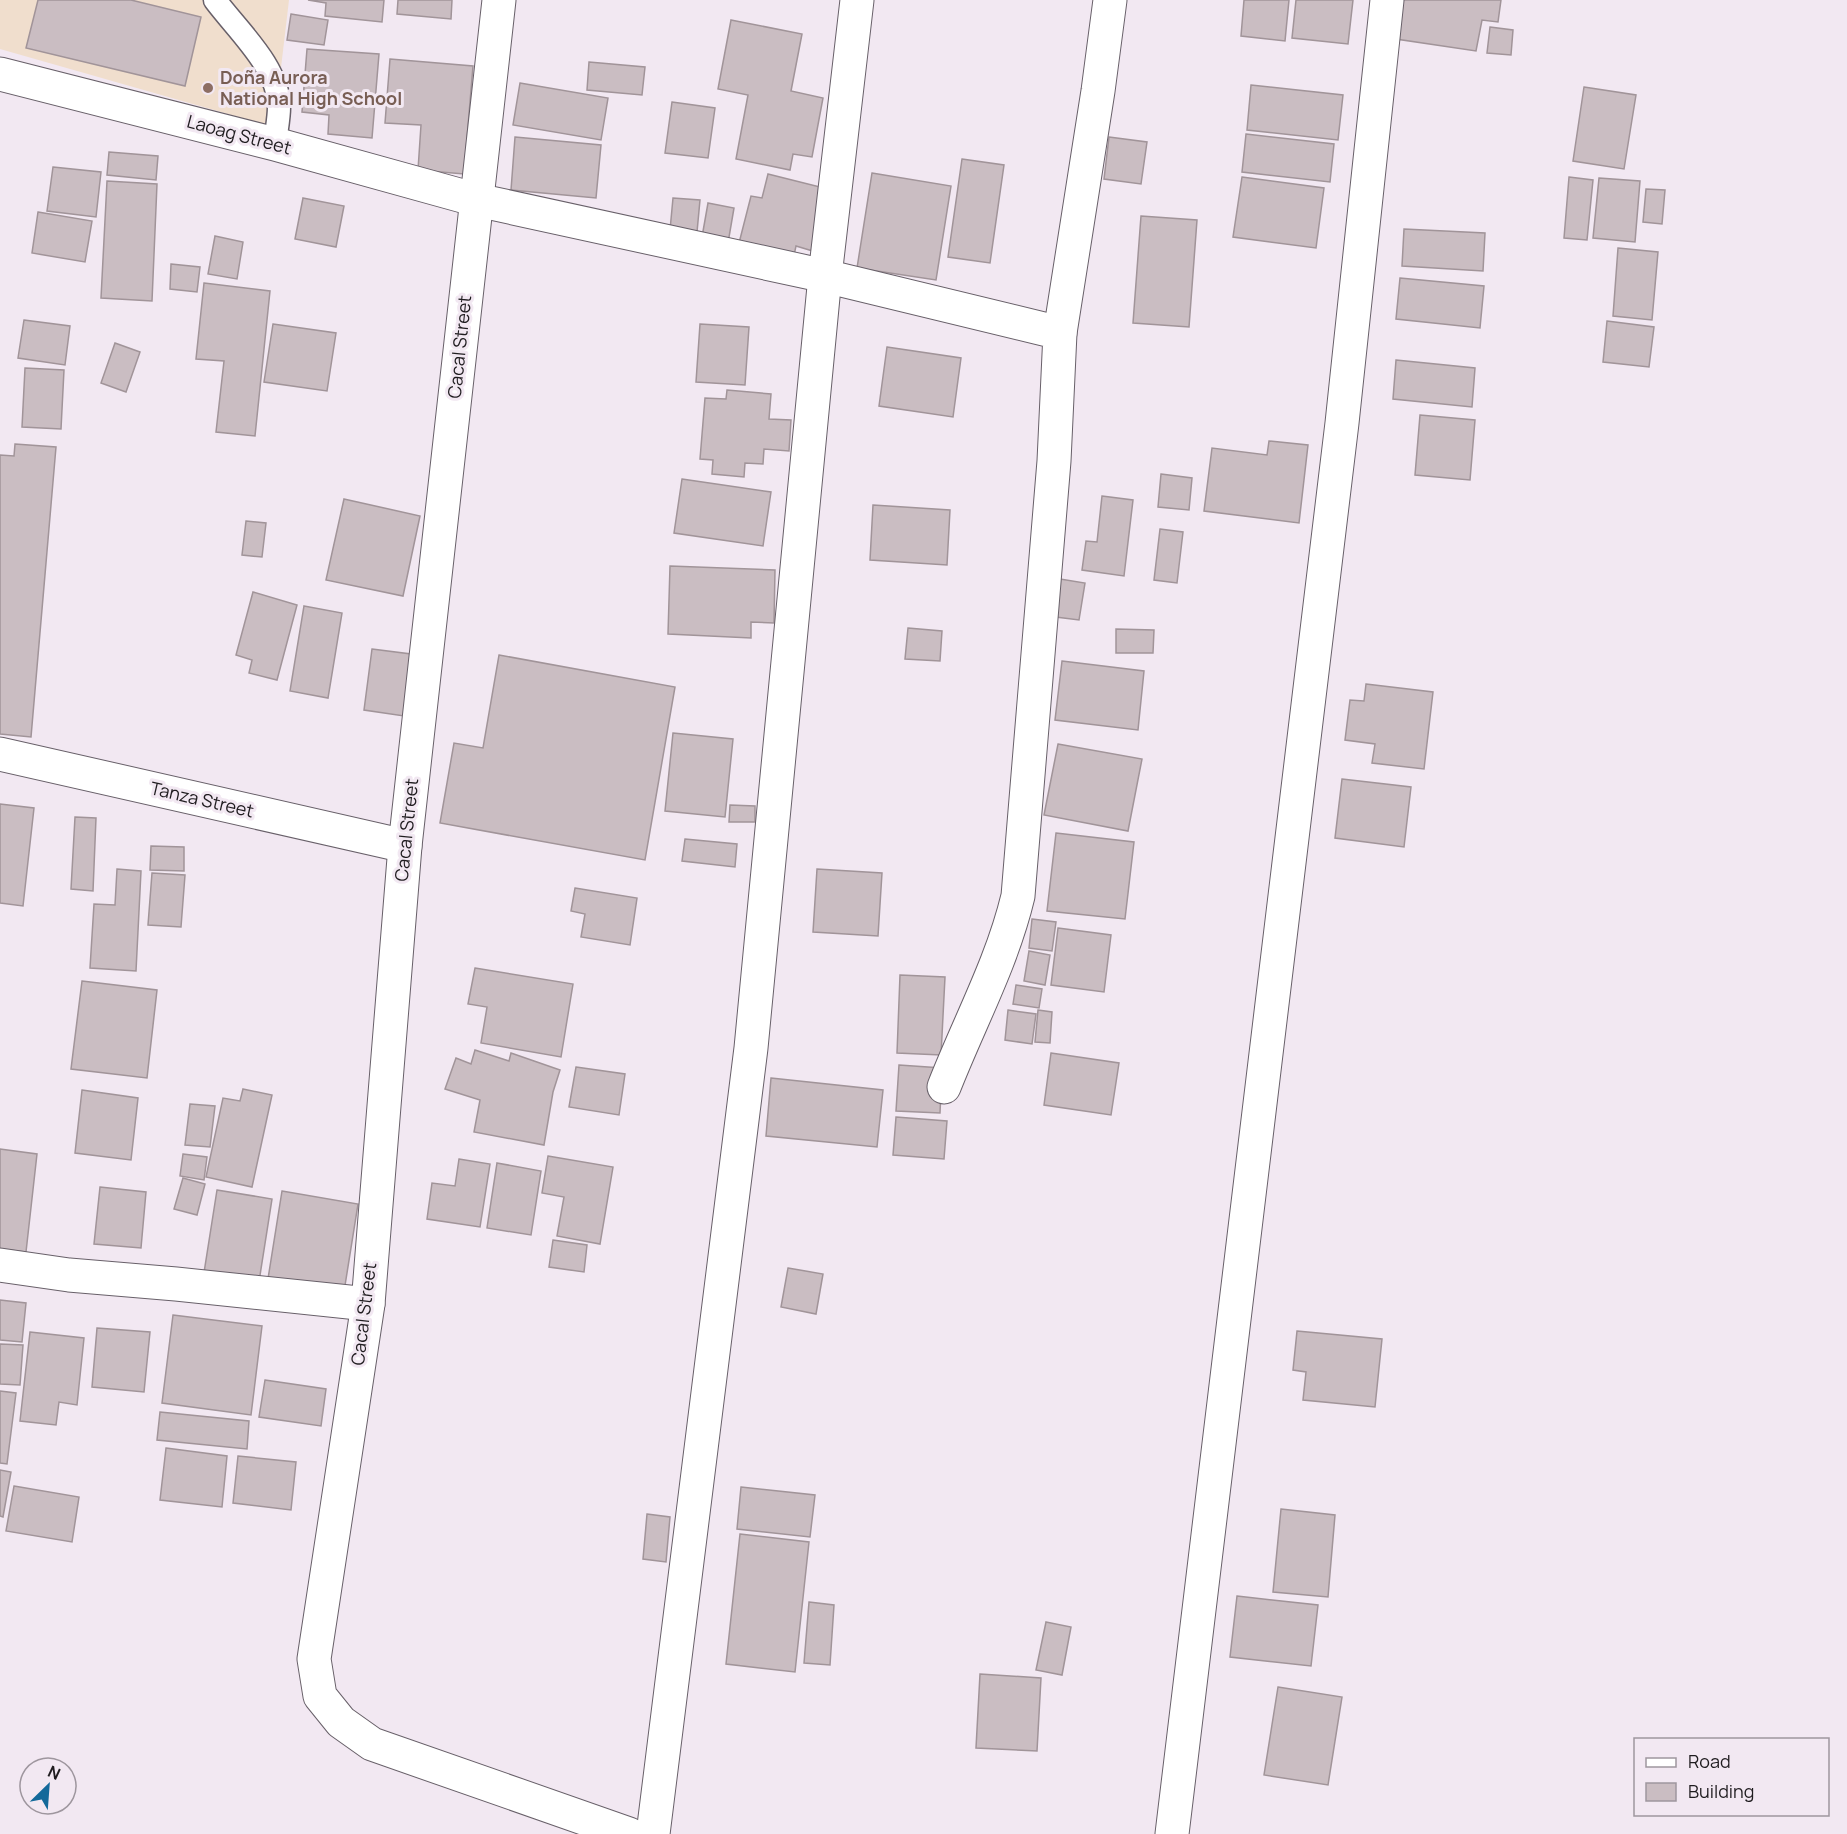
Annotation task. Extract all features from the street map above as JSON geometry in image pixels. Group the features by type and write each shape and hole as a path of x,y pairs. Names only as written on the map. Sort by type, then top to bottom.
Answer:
{"street":[{"name":"Cacal Street","path":"499,0 405,846 368,1304 314,1659 320,1696 341,1722 372,1744 629,1834"},
{"path":"653,1834 751,1048 825,276 857,0"},
{"path":"944,1087 965,1034 996,967 1018,896 1054,460 1060,333 1110,0"},
{"path":"1172,1834 1342,423 1387,0"},
{"name":"Laoag Street","path":"0,74 274,144 477,200 825,276 1060,333"},
{"name":"Tanza Street","path":"0,754 405,846"},
{"path":"0,1265 69,1275 368,1304"}],"lane":[{"path":"215,0 264,62 273,77 279,107 274,144"}],"shaded area":[{"name":"Doña Aurora National High School","path":"0,0 289,0 274,127 0,49"}],"building":[{"path":"38,0 131,0 201,17 185,86 26,48"},
{"path":"308,0 384,0 382,22 325,16 326,3"},
{"path":"398,0 452,0 451,19 397,14"},
{"path":"1244,0 1289,0 1285,41 1241,36"},
{"path":"1296,0 1353,0 1348,44 1292,38"},
{"path":"1402,0 1501,0 1498,22 1482,20 1476,51 1396,39"},
{"path":"291,14 328,20 324,45 287,40"},
{"path":"731,20 802,34 791,91 823,98 812,157 793,154 790,170 736,159 748,95 718,89"},
{"path":"1490,27 1513,30 1511,55 1487,53"},
{"path":"307,49 379,54 372,138 328,134 329,115 302,112"},
{"path":"390,59 473,66 464,174 418,170 421,125 385,123"},
{"path":"589,62 645,67 642,95 587,90"},
{"path":"520,83 608,98 601,140 513,125"},
{"path":"1251,85 1343,95 1338,140 1247,130"},
{"path":"1584,87 1636,95 1624,169 1573,161"},
{"path":"672,102 715,108 708,158 665,153"},
{"path":"1246,134 1334,144 1330,182 1242,172"},
{"path":"515,137 601,145 596,198 511,190"},
{"path":"1109,137 1147,142 1141,184 1104,179"},
{"path":"109,152 158,156 156,180 107,175"},
{"path":"962,159 1004,165 990,263 948,257"},
{"path":"53,167 101,172 96,217 47,211"},
{"path":"872,173 951,186 936,280 857,268"},
{"path":"768,174 832,190 816,252 796,246 793,260 738,247 751,196 762,198"},
{"path":"1242,177 1324,188 1316,248 1233,237"},
{"path":"1569,177 1593,180 1587,240 1564,238"},
{"path":"1599,178 1640,181 1635,242 1593,238"},
{"path":"107,181 157,184 152,301 101,298"},
{"path":"1646,189 1665,190 1662,224 1643,222"},
{"path":"303,198 344,206 336,247 295,239"},
{"path":"673,198 700,200 697,232 670,230"},
{"path":"708,203 734,208 728,243 702,237"},
{"path":"38,212 92,221 85,262 32,253"},
{"path":"1141,216 1197,220 1189,327 1133,323"},
{"path":"1404,229 1485,233 1483,271 1402,266"},
{"path":"215,236 243,242 237,279 208,274"},
{"path":"1618,248 1658,252 1652,320 1613,316"},
{"path":"171,264 200,267 197,292 170,289"},
{"path":"1400,278 1484,286 1480,328 1396,319"},
{"path":"204,283 270,291 255,436 216,432 224,361 196,359"},
{"path":"24,320 70,326 65,365 18,358"},
{"path":"1607,321 1654,327 1649,367 1603,362"},
{"path":"273,324 336,333 327,391 264,382"},
{"path":"700,324 749,327 745,385 696,382"},
{"path":"115,343 140,352 126,392 101,383"},
{"path":"887,347 961,358 953,417 879,406"},
{"path":"1396,360 1475,368 1472,407 1393,399"},
{"path":"25,368 64,370 61,429 22,427"},
{"path":"727,390 771,394 769,419 791,420 789,451 764,449 763,464 745,463 744,477 712,474 713,460 700,459 705,398 726,399"},
{"path":"1420,415 1475,420 1470,480 1415,475"},
{"path":"1269,441 1308,445 1299,523 1204,511 1212,448 1267,455"},
{"path":"15,444 56,447 31,737 0,734 0,455 14,456"},
{"path":"1161,474 1192,478 1189,510 1158,507"},
{"path":"682,479 771,492 763,546 674,533"},
{"path":"1102,496 1133,500 1124,576 1082,570 1086,541 1097,542"},
{"path":"344,499 420,516 403,596 326,580"},
{"path":"873,505 950,510 947,565 870,560"},
{"path":"246,521 266,523 262,557 242,555"},
{"path":"1160,529 1183,532 1177,583 1154,580"},
{"path":"670,566 775,570 774,623 751,622 751,638 668,634"},
{"path":"1054,578 1085,583 1079,620 1048,616"},
{"path":"253,592 297,605 277,680 249,673 252,660 236,655"},
{"path":"304,606 342,613 328,698 290,691"},
{"path":"908,628 942,631 940,661 905,659"},
{"path":"1116,629 1154,630 1153,653 1116,653"},
{"path":"372,649 411,654 404,716 364,710"},
{"path":"499,655 675,687 645,860 440,823 454,743 483,748"},
{"path":"1062,661 1144,671 1138,730 1055,720"},
{"path":"1366,684 1433,692 1424,769 1372,763 1375,744 1345,740 1350,700 1364,701"},
{"path":"673,733 733,739 725,817 665,811"},
{"path":"1058,744 1142,759 1128,831 1044,815"},
{"path":"1342,779 1411,787 1404,847 1335,838"},
{"path":"0,804 34,808 23,906 0,903"},
{"path":"730,805 755,806 755,822 729,822"},
{"path":"75,817 96,818 93,891 71,889"},
{"path":"1056,833 1134,842 1125,919 1047,911"},
{"path":"685,839 737,844 735,867 682,861"},
{"path":"151,846 184,847 184,871 150,870"},
{"path":"117,869 141,871 136,971 90,968 94,904 115,905"},
{"path":"817,869 882,873 878,936 813,932"},
{"path":"152,873 185,875 181,927 148,925"},
{"path":"575,888 637,898 630,945 581,937 585,914 571,911"},
{"path":"1032,919 1056,922 1052,951 1029,948"},
{"path":"1058,928 1111,935 1104,992 1051,985"},
{"path":"1029,951 1050,955 1045,985 1024,981"},
{"path":"475,968 573,984 561,1057 481,1043 487,1007 468,1004"},
{"path":"900,975 945,977 941,1055 897,1053"},
{"path":"82,981 157,990 147,1078 71,1069"},
{"path":"1016,985 1042,989 1039,1008 1013,1004"},
{"path":"1008,1010 1036,1014 1032,1044 1005,1040"},
{"path":"1038,1010 1052,1012 1050,1043 1035,1042"},
{"path":"475,1050 509,1061 511,1053 560,1070 553,1092 544,1145 474,1132 480,1100 445,1089 456,1058 471,1064"},
{"path":"1051,1053 1119,1063 1111,1115 1044,1105"},
{"path":"899,1065 942,1068 940,1113 896,1111"},
{"path":"576,1067 625,1074 619,1115 569,1107"},
{"path":"771,1078 883,1090 877,1147 766,1136"},
{"path":"243,1089 272,1095 252,1187 206,1177 223,1098 240,1101"},
{"path":"82,1090 138,1098 131,1160 75,1153"},
{"path":"190,1104 215,1106 210,1147 185,1145"},
{"path":"896,1117 947,1121 944,1159 893,1155"},
{"path":"0,1149 37,1154 26,1252 0,1249"},
{"path":"183,1154 207,1157 204,1180 180,1176"},
{"path":"548,1156 613,1167 600,1244 557,1236 564,1197 542,1193"},
{"path":"459,1159 490,1164 480,1227 427,1219 432,1183 455,1186"},
{"path":"497,1163 541,1171 531,1235 487,1228"},
{"path":"183,1178 205,1184 197,1215 174,1209"},
{"path":"100,1187 146,1192 141,1248 94,1244"},
{"path":"217,1190 272,1199 258,1288 203,1279"},
{"path":"282,1191 358,1204 343,1298 267,1285"},
{"path":"553,1240 587,1245 584,1272 549,1267"},
{"path":"788,1268 823,1274 816,1314 781,1307"},
{"path":"0,1300 26,1303 22,1342 0,1340"},
{"path":"173,1315 262,1326 251,1415 162,1403"},
{"path":"97,1328 150,1332 144,1392 92,1387"},
{"path":"1297,1331 1382,1339 1375,1407 1303,1400 1306,1372 1293,1370"},
{"path":"30,1332 84,1338 77,1405 59,1402 56,1425 20,1421"},
{"path":"0,1344 23,1345 20,1385 0,1384"},
{"path":"265,1380 326,1389 321,1426 259,1417"},
{"path":"0,1391 16,1393 7,1464 0,1463"},
{"path":"160,1412 249,1421 247,1449 157,1440"},
{"path":"166,1448 227,1456 222,1507 160,1500"},
{"path":"238,1456 296,1462 291,1510 233,1503"},
{"path":"0,1470 11,1472 3,1517 0,1516"},
{"path":"14,1486 79,1497 72,1542 6,1531"},
{"path":"741,1487 815,1495 810,1537 737,1529"},
{"path":"1281,1509 1335,1515 1328,1597 1273,1592"},
{"path":"647,1514 670,1517 666,1562 643,1559"},
{"path":"740,1534 809,1542 795,1672 726,1664"},
{"path":"1237,1596 1318,1605 1311,1666 1230,1657"},
{"path":"809,1602 834,1605 830,1665 804,1663"},
{"path":"1046,1622 1071,1627 1062,1675 1036,1670"},
{"path":"980,1674 1041,1678 1037,1751 976,1748"},
{"path":"1278,1687 1342,1697 1328,1785 1264,1775"}],"place":[{"name":"Doña Aurora National High School","path":"208,88"}]}
